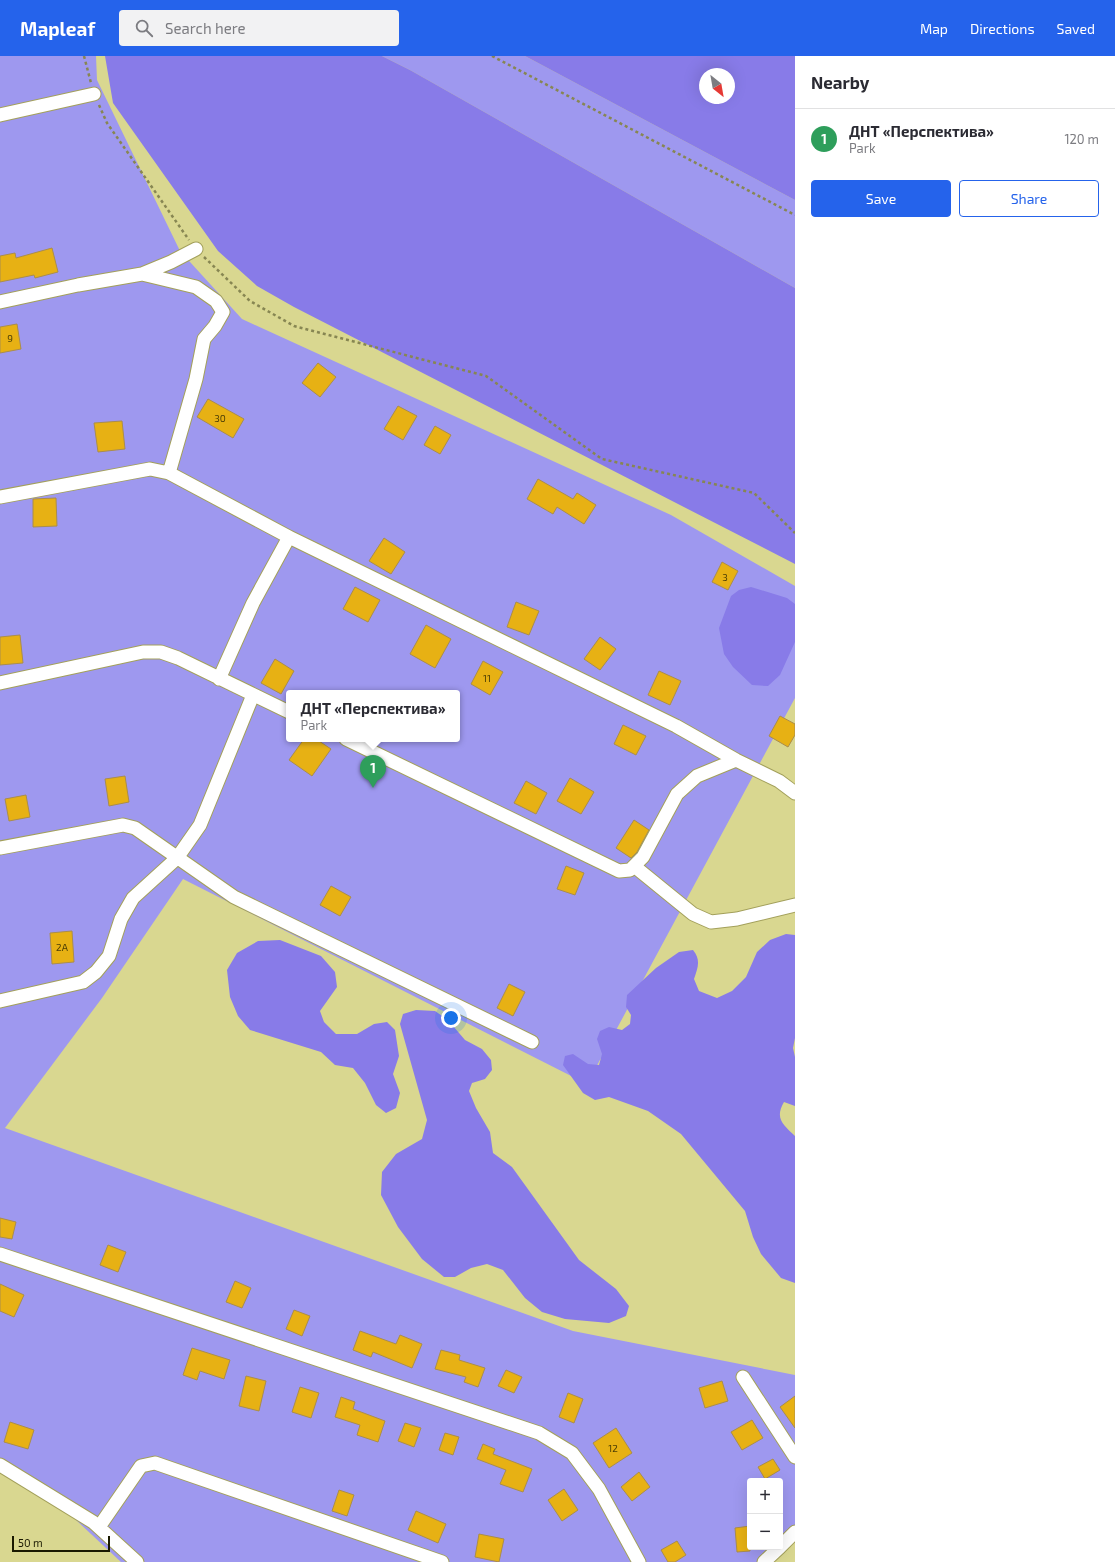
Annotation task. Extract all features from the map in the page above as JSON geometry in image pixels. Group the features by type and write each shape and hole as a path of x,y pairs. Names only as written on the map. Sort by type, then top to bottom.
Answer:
{"street":[{"path":"0,114 94,94"},
{"path":"0,302 78,285 142,274 171,262 196,249"},
{"path":"142,274 196,287 216,301 223,312 215,326 204,339 196,379 169,473"},
{"path":"0,497 150,469 169,473 289,537 676,726 736,760 779,781 795,793"},
{"path":"219,678 253,603 289,537"},
{"path":"0,683 143,652 161,652 178,658 286,711"},
{"path":"0,1001 83,982 92,976 109,956 122,919 133,898 178,858 200,825 253,695"},
{"path":"352,742 619,871 630,870 643,857 678,794 697,776 736,760"},
{"path":"0,848 123,825 135,828 234,897 532,1042"},
{"path":"634,866 693,914 711,922 737,919 795,905"},
{"path":"0,1254 539,1433 572,1452 599,1489 639,1562"},
{"path":"743,1377 795,1457"},
{"path":"99,1527 141,1466 155,1463 442,1562"},
{"path":"0,1465 41,1489 99,1527 137,1562"},
{"path":"783,1544 795,1532"},
{"path":"764,1562 777,1550"}],"path":[{"path":"84,56 94,94 107,123 196,249 250,301 294,326 486,376 602,459 754,493 795,533"},
{"path":"492,56 795,215"}],"shaded area":[{"path":"0,56 96,56 97,80 180,251 242,319 671,515 795,586 795,698 587,1084 183,879 102,998 5,1128 573,1331 795,1375 795,1526 783,1538 783,1478 747,1478 747,1550 772,1550 760,1562 121,1562 61,1506 0,1466"},
{"path":"105,56 382,56 410,70 795,288 795,564 294,307 257,286 218,251 113,103"},
{"path":"382,56 525,56 795,200 795,288 410,70"},
{"path":"525,56 795,56 795,200"},
{"path":"751,587 787,598 795,604 795,642 780,675 768,686 752,685 733,667 724,654 719,628 731,596 739,590"},
{"path":"786,934 795,935 795,1038 793,1048 795,1057 795,1106 784,1102 781,1108 780,1117 784,1125 795,1136 795,1283 781,1278 761,1254 753,1237 745,1211 681,1134 648,1111 609,1097 595,1100 583,1093 563,1065 565,1056 573,1054 588,1064 599,1065 602,1054 597,1039 600,1031 609,1027 622,1030 630,1024 631,1015 626,1007 627,995 656,968 679,952 693,950 698,960 698,967 694,979 699,991 717,998 732,991 746,977 757,952 770,940"},
{"path":"280,940 321,956 335,972 337,987 320,1011 324,1022 336,1034 357,1034 374,1024 387,1022 395,1030 399,1056 393,1074 400,1093 396,1108 386,1113 376,1105 365,1083 353,1068 335,1065 321,1052 250,1030 238,1016 230,997 227,970 237,953 258,941"},
{"path":"416,1010 435,1011 448,1020 465,1040 482,1049 491,1060 492,1070 485,1079 472,1083 469,1091 476,1108 490,1132 493,1153 512,1167 579,1260 616,1289 629,1306 626,1316 609,1323 565,1319 542,1312 525,1298 503,1270 487,1264 471,1268 455,1277 444,1277 422,1259 398,1227 381,1195 382,1172 396,1154 422,1139 427,1120 400,1024 403,1014"}],"building":[{"path":"52,248 58,272 35,278 34,275 0,282 0,256 15,253 16,258"},
{"path":"17,324 21,349 0,353 0,327"},
{"path":"318,363 336,377 320,397 302,383"},
{"path":"208,399 244,419 233,438 197,417"},
{"path":"398,406 417,416 403,440 384,429"},
{"path":"122,421 125,449 98,452 94,423"},
{"path":"435,426 451,435 440,454 424,445"},
{"path":"538,479 573,499 577,493 596,505 584,524 557,507 553,514 527,499"},
{"path":"56,498 57,526 33,527 33,499"},
{"path":"384,538 405,552 391,574 369,561"},
{"path":"722,562 738,571 728,590 712,582"},
{"path":"355,587 380,600 368,622 343,609"},
{"path":"516,602 539,611 529,635 507,627"},
{"path":"426,625 451,639 435,668 410,654"},
{"path":"20,635 23,663 0,665 0,637"},
{"path":"600,637 616,649 600,670 584,659"},
{"path":"275,659 294,671 281,694 261,683"},
{"path":"483,661 503,672 490,695 471,684"},
{"path":"659,671 681,681 670,705 648,695"},
{"path":"780,716 795,724 795,735 788,747 769,736"},
{"path":"623,725 646,736 636,755 614,744"},
{"path":"302,742 320,742 331,749 312,776 289,760"},
{"path":"125,776 129,802 109,806 105,779"},
{"path":"570,778 594,792 581,814 557,801"},
{"path":"526,781 547,793 536,814 514,803"},
{"path":"26,795 30,817 9,821 5,799"},
{"path":"634,820 649,830 637,852 631,858 616,848"},
{"path":"566,866 584,873 575,895 557,889"},
{"path":"331,886 351,897 340,916 320,905"},
{"path":"72,931 74,962 52,964 50,933"},
{"path":"509,984 525,992 513,1016 497,1008"},
{"path":"0,1218 16,1222 12,1239 0,1237"},
{"path":"108,1245 126,1252 118,1272 100,1265"},
{"path":"235,1281 251,1288 242,1308 226,1302"},
{"path":"0,1284 24,1295 14,1317 0,1311"},
{"path":"294,1310 310,1316 302,1336 286,1329"},
{"path":"360,1331 396,1344 400,1335 422,1344 412,1368 373,1352 371,1357 353,1350"},
{"path":"192,1348 230,1360 224,1379 200,1371 197,1380 183,1375"},
{"path":"441,1350 460,1355 459,1360 485,1368 478,1387 464,1382 466,1377 435,1369"},
{"path":"506,1370 522,1377 514,1393 498,1386"},
{"path":"246,1376 266,1381 259,1411 239,1406"},
{"path":"722,1381 728,1401 705,1408 699,1388"},
{"path":"300,1387 319,1393 311,1418 292,1412"},
{"path":"568,1393 583,1399 574,1423 559,1417"},
{"path":"795,1396 795,1428 780,1407"},
{"path":"341,1397 355,1402 353,1409 385,1421 378,1442 357,1435 360,1425 335,1417"},
{"path":"752,1420 763,1438 742,1450 731,1432"},
{"path":"10,1422 34,1430 28,1449 4,1442"},
{"path":"405,1423 421,1428 414,1447 398,1441"},
{"path":"616,1428 632,1453 609,1468 593,1443"},
{"path":"445,1433 459,1437 453,1455 439,1450"},
{"path":"483,1444 495,1449 493,1454 532,1469 523,1492 500,1484 506,1470 477,1459"},
{"path":"773,1459 780,1470 764,1478 758,1467"},
{"path":"639,1472 650,1487 632,1501 621,1487"},
{"path":"564,1489 578,1510 562,1521 548,1500"},
{"path":"339,1490 354,1495 347,1516 332,1511"},
{"path":"416,1511 446,1524 438,1543 408,1530"},
{"path":"747,1526 747,1550 750,1551 737,1552 735,1528"},
{"path":"479,1534 504,1539 499,1562 475,1557"},
{"path":"677,1541 686,1555 675,1562 668,1562 661,1550"}],"place":[{"name":"ДНТ «Перспектива»","path":"373,788"}]}
